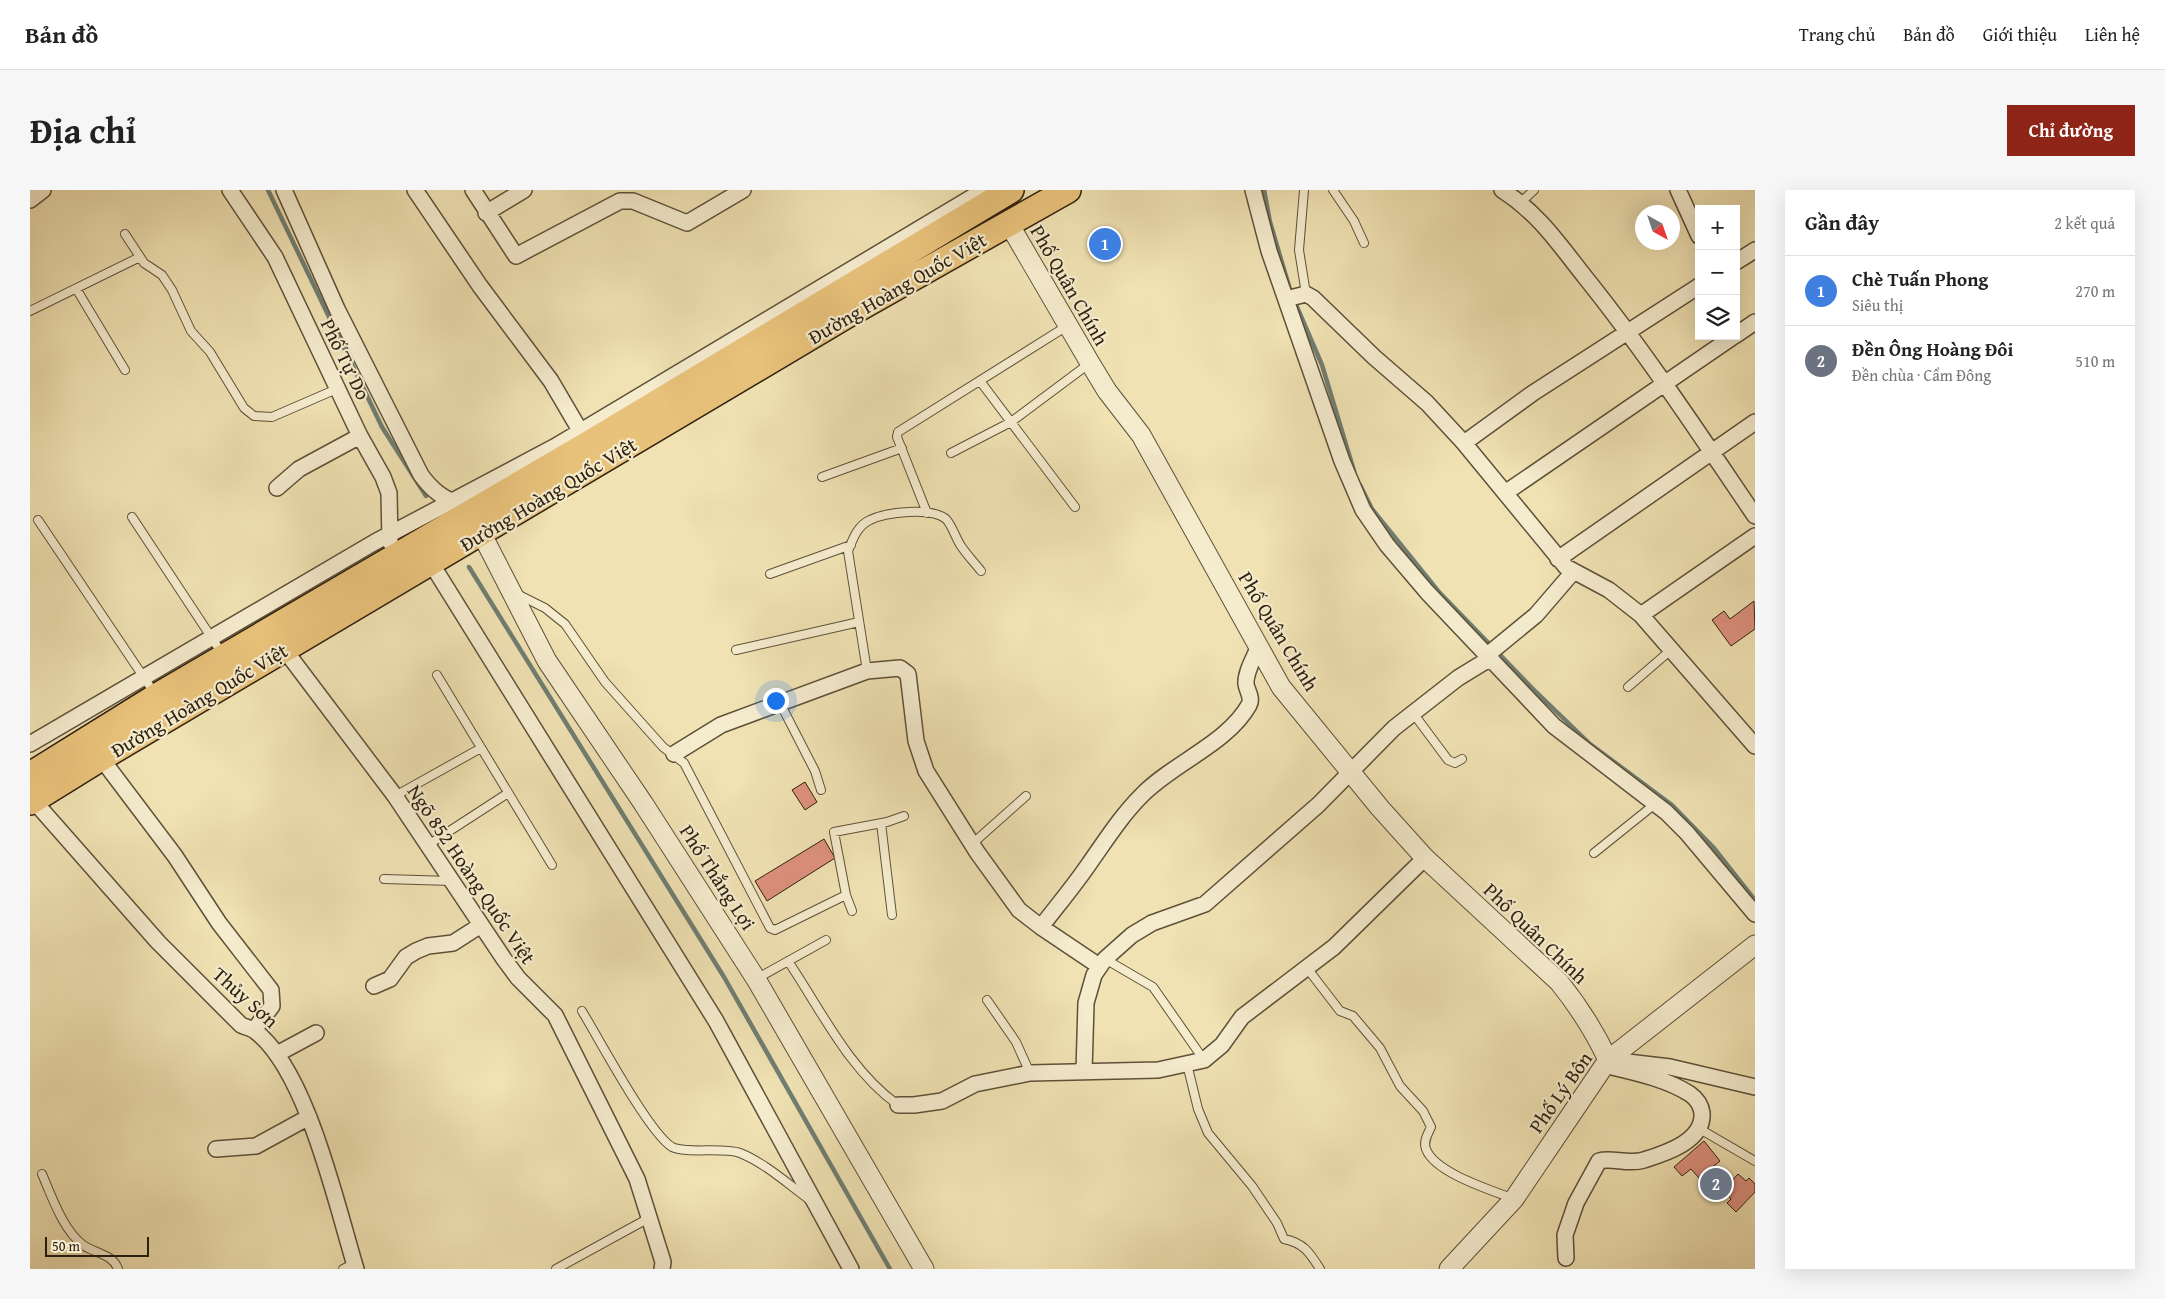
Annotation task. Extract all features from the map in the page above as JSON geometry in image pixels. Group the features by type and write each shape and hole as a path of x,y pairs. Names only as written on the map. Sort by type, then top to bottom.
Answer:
{"highway":[{"name":"Đường Hoàng Quốc Việt","path":"32,770 150,686 393,544 584,438 1009,190"},
{"name":"Đường Hoàng Quốc Việt","path":"32,801 101,758 849,314 1068,190"}],"street":[{"path":"30,200 42,190"},
{"name":"Phố Tự Do","path":"230,190 275,257 360,436 383,477 389,493 393,544"},
{"path":"284,190 337,309 411,456 431,488 461,507"},
{"path":"415,190 480,286 551,381 584,438 984,190"},
{"path":"472,190 516,256 620,201 633,201 687,223 743,190"},
{"path":"486,213 524,190"},
{"path":"1253,190 1269,252 1294,297 1342,461 1363,510 1387,545 1491,653 1554,726 1654,804 1687,833 1755,914"},
{"path":"1502,190 1521,202 1547,229 1628,332 1666,384 1755,516"},
{"path":"1678,190 1695,227"},
{"name":"Phố Quân Chính","path":"1010,224 1067,326 1107,391 1141,435 1281,687 1349,772 1425,858 1559,982 1580,1009 1606,1062"},
{"path":"1740,259 1755,250"},
{"path":"1464,443 1533,393 1695,289"},
{"path":"1294,297 1427,403 1464,443 1558,559 1573,572 1609,590 1641,615 1755,746"},
{"path":"1740,332 1755,322"},
{"path":"1505,493 1729,340"},
{"path":"1558,559 1755,422"},
{"path":"277,488 299,469 360,436"},
{"name":"Phố Thắng Lợi","path":"461,507 481,534 547,661 643,803 756,979 924,1269"},
{"path":"1641,615 1755,536"},
{"path":"431,563 716,1021 851,1269"},
{"path":"1084,1072 1086,1003 1102,962 1132,935 1152,923 1205,904 1318,805 1394,728 1491,653 1536,615 1573,572"},
{"path":"1041,928 1090,863 1103,840 1143,794 1168,771 1212,743 1248,707 1251,699 1246,683 1247,676 1258,648"},
{"name":"Ngõ 852 Hoàng Quốc Việt","path":"284,650 396,796 518,978 555,1015 638,1179 663,1262 662,1269"},
{"path":"674,754 721,725 867,671 900,668 908,674 916,741 926,771 972,844 1019,910 1041,928 1102,962"},
{"path":"30,744 150,686"},
{"path":"101,758 175,856 219,923 271,990 272,1006 254,1030"},
{"name":"Thủy Sơn","path":"32,801 158,942 241,1025 254,1030 276,1054 309,1117 351,1267"},
{"path":"898,1105 942,1101 975,1084 1030,1073 1158,1070 1204,1060 1222,1045 1242,1017 1334,947 1425,858"},
{"path":"374,986 390,979 406,957 416,951 428,946 453,943 481,925"},
{"name":"Phố Lý Bôn","path":"1449,1269 1514,1198 1606,1062 1755,945"},
{"path":"276,1054 316,1033"},
{"path":"1606,1062 1670,1067 1755,1087"},
{"path":"1566,1258 1564,1235 1576,1203 1594,1166 1599,1161 1604,1160 1623,1163 1642,1161 1667,1152 1688,1140 1698,1128 1702,1119 1702,1109 1698,1100 1689,1094 1647,1076 1606,1062"},
{"path":"216,1149 256,1146 274,1138 309,1117"}],"lane":[{"path":"1294,297 1304,190"},
{"path":"1334,190 1354,221 1364,243"},
{"path":"1521,202 1534,190"},
{"path":"125,234 144,262 162,275 172,290 191,330 210,352 244,408 254,416 272,417 338,388"},
{"path":"30,311 77,290 140,257"},
{"path":"77,290 125,370"},
{"path":"926,513 898,432 1067,326"},
{"path":"951,453 1011,422 1090,363"},
{"path":"980,381 1075,507"},
{"path":"822,477 902,448"},
{"path":"867,671 848,551 854,536 870,520 889,514 926,513 946,519 962,547 981,570"},
{"path":"132,517 218,647"},
{"path":"38,520 150,686"},
{"path":"770,574 851,545"},
{"path":"511,591 546,608 565,624 605,682 664,747 684,762 770,928 775,930 846,895"},
{"path":"736,650 859,622"},
{"path":"1628,687 1672,649"},
{"path":"437,675 552,865"},
{"path":"780,703 815,771 821,790"},
{"path":"1413,713 1448,760 1454,763 1462,759"},
{"path":"396,796 481,748"},
{"path":"428,845 508,792"},
{"path":"972,844 1026,796"},
{"path":"1594,853 1654,804"},
{"path":"852,911 846,895 834,832 881,823 904,816"},
{"path":"881,823 892,915"},
{"path":"384,879 452,881"},
{"path":"756,979 826,940"},
{"path":"788,961 854,1062 880,1092 898,1105"},
{"path":"1102,962 1153,987 1204,1060"},
{"path":"1307,968 1340,1011 1353,1016 1380,1048 1400,1086 1423,1111 1431,1127 1425,1142 1426,1150 1433,1158 1448,1170 1479,1186 1514,1198"},
{"path":"987,1000 1016,1042 1030,1073"},
{"path":"582,1010 646,1117 664,1141 674,1148 740,1153 769,1170 817,1206"},
{"path":"1187,1064 1198,1109 1208,1133 1252,1186 1277,1223 1284,1239 1294,1241 1306,1247 1320,1269"},
{"path":"1698,1128 1755,1162"},
{"path":"42,1174 58,1214 83,1245 106,1256 118,1269"},
{"path":"556,1269 650,1218"}],"building":[{"path":"1754,601 1755,629 1731,646 1712,620 1724,611 1730,619"},
{"path":"805,782 817,802 805,810 792,790"},
{"path":"824,839 835,858 767,901 755,881"},
{"path":"1704,1141 1720,1161 1699,1178 1691,1169 1682,1176 1674,1167"},
{"path":"1738,1174 1746,1181 1749,1178 1755,1184 1755,1192 1736,1212 1727,1203 1731,1199 1723,1190"}],"waterway":[{"path":"268,190 382,427 426,496"},
{"path":"1264,190 1270,222 1291,293 1322,365 1354,471"},
{"path":"1360,485 1372,509 1439,592 1532,688 1590,744 1672,805 1713,847 1755,900"},
{"path":"469,567 724,977 890,1269"}],"place":[{"name":"Chè Tuấn Phong","path":"1105,244"},
{"name":"Đền Ông Hoàng Đôi","path":"1716,1184"}]}
